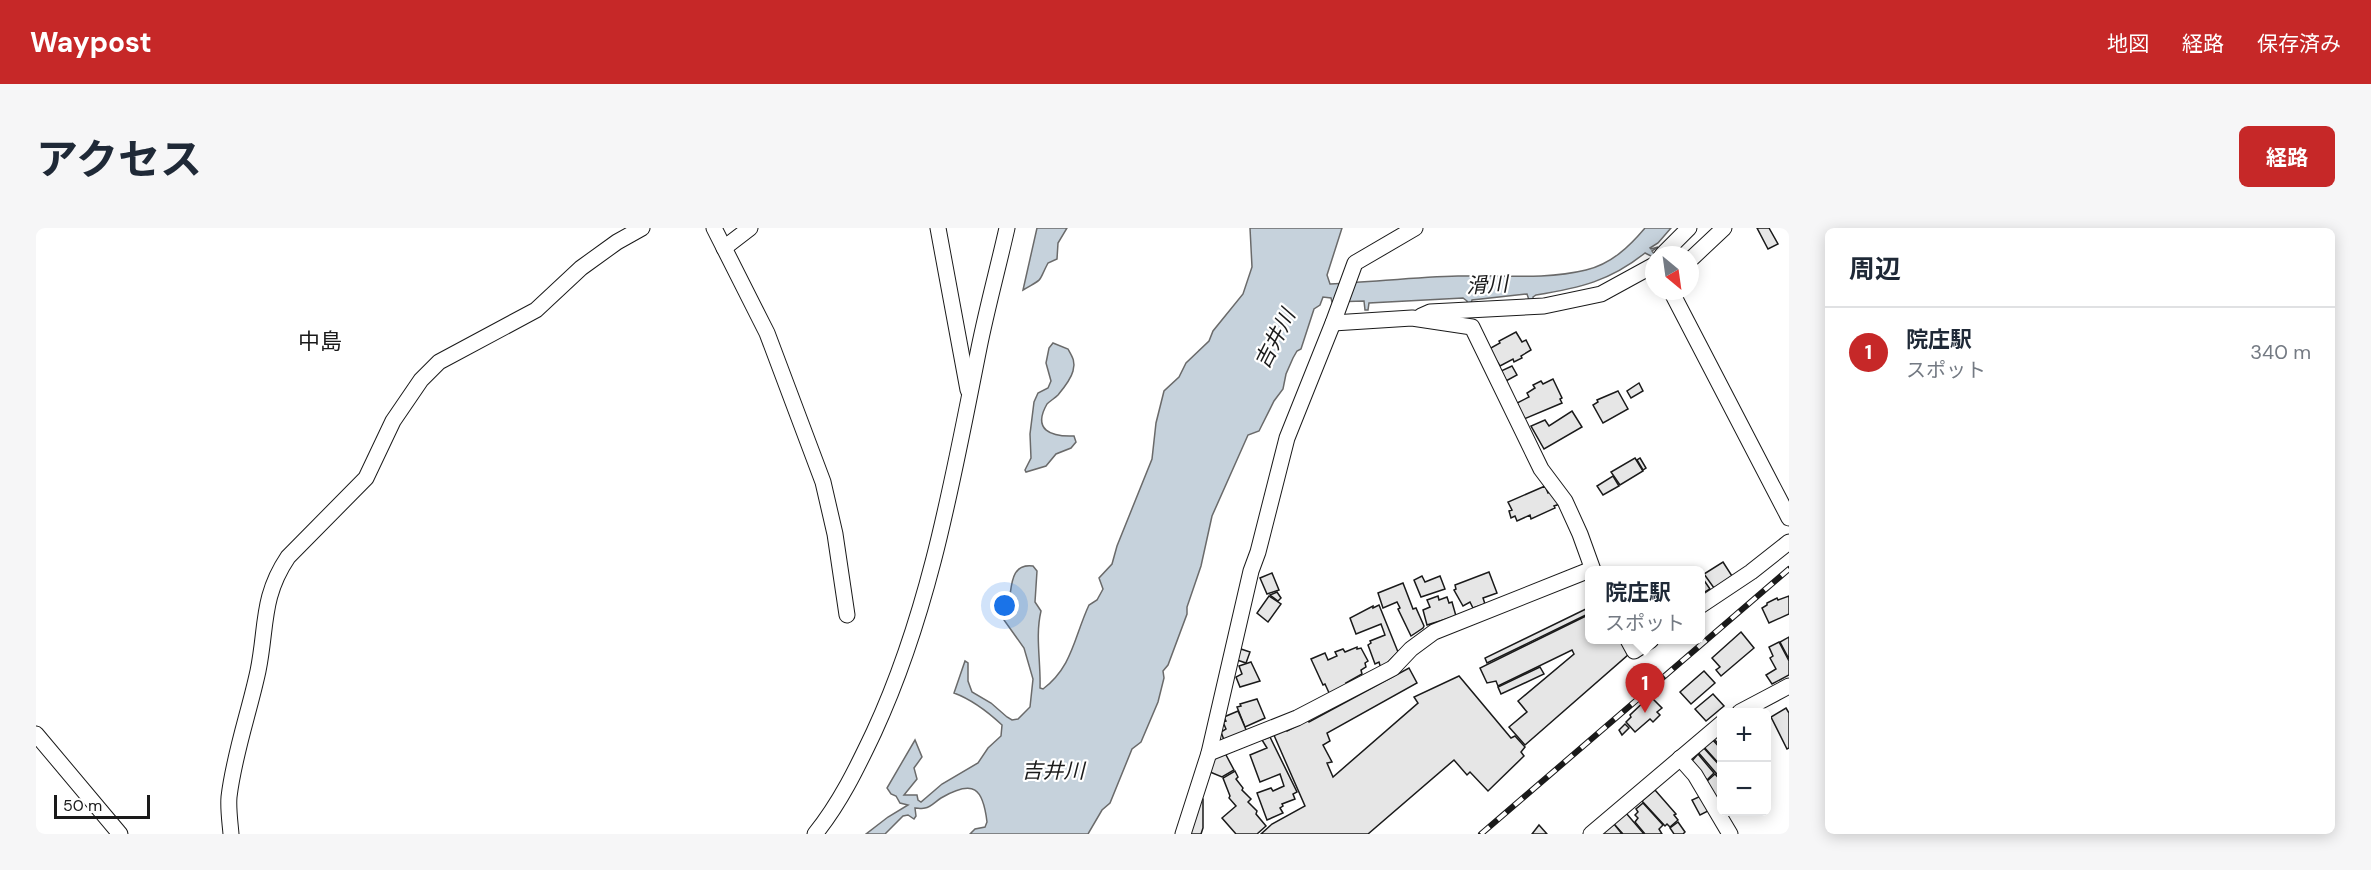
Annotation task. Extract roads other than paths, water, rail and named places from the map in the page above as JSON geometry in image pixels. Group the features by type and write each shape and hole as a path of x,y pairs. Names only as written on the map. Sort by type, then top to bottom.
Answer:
{"street":[{"path":"231,834 229,800 236,753 258,670 268,596 284,563 366,478 393,422 421,380 439,362 536,310 581,268 617,242 642,228"},
{"path":"714,228 767,333 823,482 835,534 848,615"},
{"path":"724,248 750,228"},
{"path":"939,228 969,399"},
{"path":"814,834 855,772 891,694 912,637 947,505 1007,228"},
{"path":"1183,834 1209,753 1251,571 1287,438 1336,317 1355,263 1415,228"},
{"path":"1671,246 1689,228"},
{"path":"1699,252 1724,228"},
{"path":"1412,318 1430,312 1544,306 1601,294 1645,270"},
{"path":"1676,300 1789,518"},
{"path":"1336,317 1412,318 1472,327 1541,469 1565,501 1592,566"},
{"path":"1705,603 1751,572 1789,542"},
{"path":"1209,753 1298,718 1394,668 1410,649 1434,632 1585,573"},
{"path":"1630,644 1634,651 1644,644"},
{"path":"1748,708 1789,686"},
{"path":"1591,834 1717,727"},
{"path":"36,735 116,833"},
{"path":"1680,758 1695,776 1730,834"}],"water":[{"path":"1037,228 1067,228 1058,243 1057,259 1048,263 1038,281 1023,290"},
{"name":"吉井川","path":"1250,228 1342,228 1327,275 1330,284 1442,277 1539,276 1570,273 1604,264 1633,242 1645,228 1671,228 1658,243 1653,246 1645,246 1645,253 1632,263 1607,277 1567,289 1536,295 1533,297 1534,303 1530,303 1527,294 1472,300 1471,304 1467,304 1463,298 1369,303 1368,310 1365,310 1364,301 1332,302 1331,298 1323,297 1320,305 1314,309 1301,349 1297,351 1286,374 1283,389 1274,401 1259,431 1248,435 1212,516 1187,614 1168,665 1163,671 1164,678 1158,702 1141,742 1132,749 1110,803 1102,810 1088,834 970,834 975,829 985,827 987,822 983,801 975,790 969,788 952,792 927,807 915,808 914,819 908,815 903,816 885,834 866,834 908,805 900,803 887,788 915,740 922,757 914,768 917,779 904,795 917,795 921,802 942,784 978,763 988,748 1001,736 1002,725 980,706 954,693 965,661 968,663 968,681 972,692 991,703 1007,717 1012,720 1018,719 1030,707 1033,679 1024,648 1004,620 1014,577 1020,568 1025,566 1033,566 1037,571 1035,602 1041,611 1038,639 1040,688 1043,689 1061,671 1072,650 1089,605 1097,600 1103,589 1099,578 1112,564 1152,459 1156,423 1164,391 1179,377 1186,363 1209,341 1213,331 1243,294 1252,267"},
{"path":"1053,343 1068,349 1074,368 1071,377 1058,395 1047,404 1043,413 1043,426 1051,433 1074,436 1076,442 1071,448 1056,454 1046,466 1026,472 1031,458 1030,434 1034,402 1038,393 1048,388 1051,381 1046,363 1049,348"}],"railway":[{"path":"1705,641 1789,569"},
{"path":"1481,834 1702,644"}],"place":[{"name":"院庄駅","path":"1645,713"}],"district":[{"name":"中島","path":"320,341"}],"water label":[{"name":"滑川","path":"1487,285"}]}
